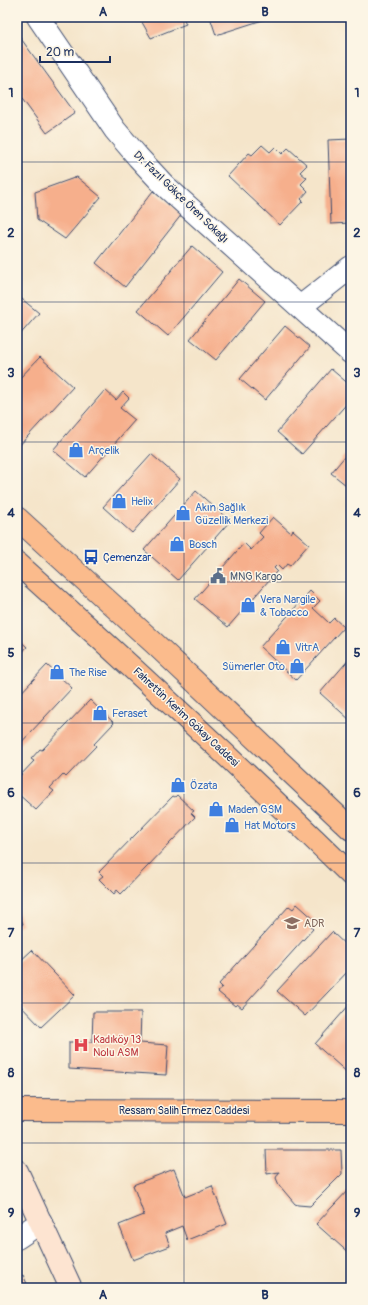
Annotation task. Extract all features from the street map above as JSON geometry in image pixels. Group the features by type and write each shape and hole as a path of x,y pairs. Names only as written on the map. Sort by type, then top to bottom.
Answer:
{"main road":[{"path":"17,518 154,642 351,829"},
{"name":"Fahrettin Kerim Gökay Caddesi","path":"17,563 283,808 351,875"},
{"name":"Ressam Salih Ermez Caddesi","path":"17,1110 351,1111"}],"street":[{"name":"Dr. Fazıl Gökçe Ören Sokağı","path":"38,17 115,130 138,158 164,185 351,353"},
{"path":"300,307 351,267"},
{"path":"17,1171 71,1288"},
{"path":"17,1238 41,1222"}],"building":[{"path":"139,17 183,17 186,24 151,38"},
{"path":"210,17 272,17 216,35"},
{"path":"19,36 75,113 47,133 17,92 17,38"},
{"path":"351,139 351,223 331,224 328,140"},
{"path":"262,145 270,152 275,147 282,154 288,148 307,165 300,172 307,178 301,184 308,191 301,199 303,201 280,225 228,176 249,153 252,155"},
{"path":"77,177 101,197 65,239 37,220 35,192"},
{"path":"153,191 182,214 125,287 96,263"},
{"path":"192,246 222,272 168,336 138,310"},
{"path":"239,279 265,301 216,360 190,339"},
{"path":"17,295 39,313 17,338"},
{"path":"285,326 310,347 265,400 240,379"},
{"path":"40,357 73,387 17,448 17,381"},
{"path":"331,369 351,386 351,399 302,454 277,432"},
{"path":"105,390 116,400 123,392 129,398 120,408 135,420 85,477 53,450"},
{"path":"351,449 351,489 331,473"},
{"path":"151,454 180,479 132,533 103,507"},
{"path":"196,491 230,521 178,580 144,550"},
{"path":"273,517 291,533 293,530 309,544 290,566 287,564 282,570 277,565 274,568 277,571 228,627 195,599 244,543 251,550 263,537 259,533"},
{"path":"310,591 320,601 313,608 329,623 334,618 344,627 296,680 260,647"},
{"path":"17,638 27,647 17,658"},
{"path":"351,657 351,721 320,693"},
{"path":"47,665 72,688 17,747 17,697"},
{"path":"90,700 114,723 94,744 96,746 66,777 63,774 50,788 54,791 36,810 17,793 17,779 34,761 31,759 40,749 42,750"},
{"path":"177,795 194,811 191,813 195,817 121,894 117,890 114,894 99,879 103,876 99,872 173,796 175,797"},
{"path":"297,904 315,920 310,926 313,929 242,1008 237,1004 235,1006 218,992 222,987 219,984 289,906 293,909"},
{"path":"17,909 23,924 17,927"},
{"path":"332,932 351,950 351,968 305,1016 277,991"},
{"path":"32,950 75,995 41,1027 17,1002 17,964"},
{"path":"351,1003 351,1072 349,1074 315,1044"},
{"path":"93,1012 141,1012 140,1043 168,1045 166,1075 69,1069 69,1042 92,1042"},
{"path":"266,1150 341,1150 342,1174 310,1206 298,1205 295,1204 279,1185 276,1178 279,1172 267,1174"},
{"path":"174,1169 185,1197 212,1186 227,1224 187,1240 182,1226 165,1233 170,1246 133,1260 119,1225 144,1215 133,1185"},
{"path":"351,1187 351,1255 316,1224"},
{"path":"23,1275 29,1288 17,1288 17,1278"}],"place":[{"name":"Arçelik","path":"76,450"},
{"name":"Helix","path":"119,501"},
{"name":"Akın Sağlık Güzellik Merkezi","path":"183,513"},
{"name":"Bosch","path":"177,544"},
{"name":"Çemenzar","path":"91,557"},
{"name":"MNG Kargo","path":"218,576"},
{"name":"Vera Nargile & Tobacco","path":"248,605"},
{"name":"VitrA","path":"283,647"},
{"name":"Sümerler Oto","path":"297,666"},
{"name":"The Rise","path":"57,672"},
{"name":"Feraset","path":"100,713"},
{"name":"Özata","path":"178,785"},
{"name":"Maden GSM","path":"216,809"},
{"name":"Hat Motors","path":"232,825"},
{"name":"ADR","path":"292,923"},
{"name":"Kadıköy 13 Nolu ASM","path":"81,1045"}]}
